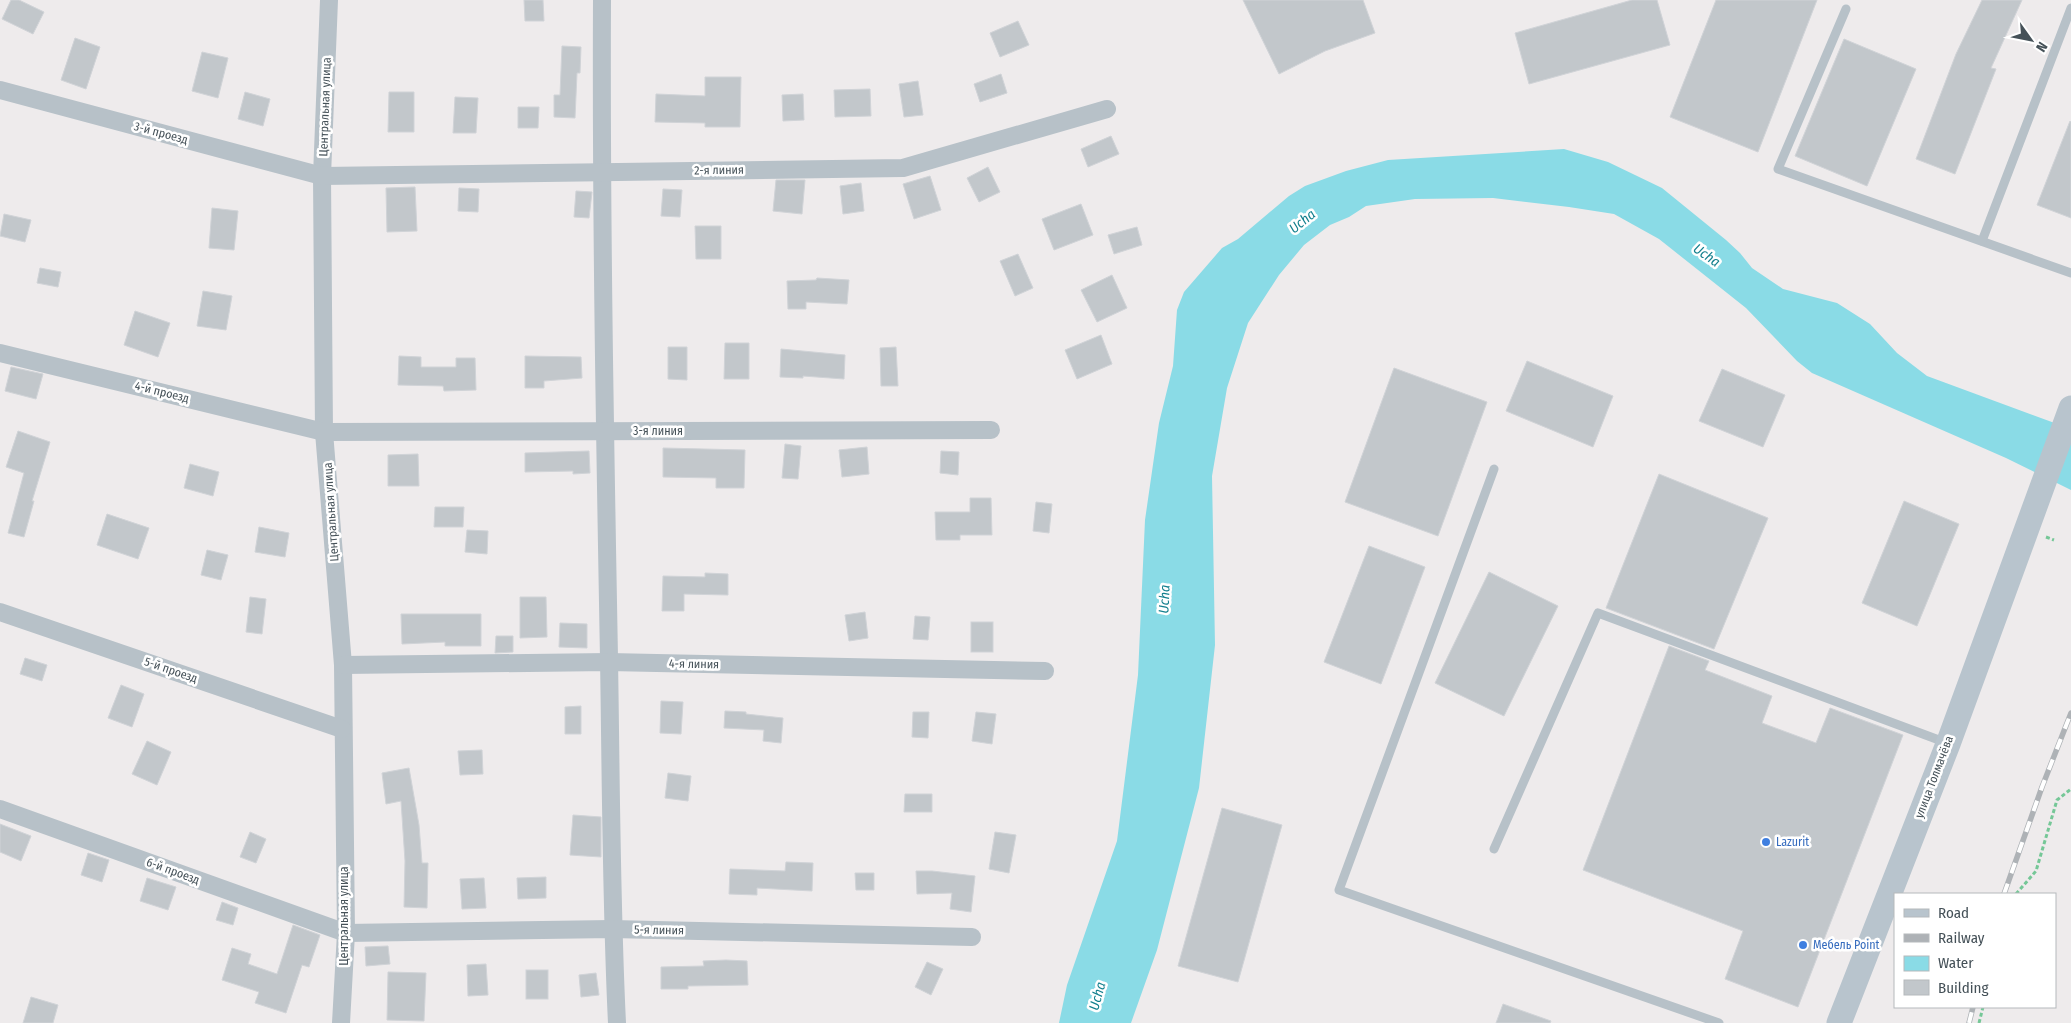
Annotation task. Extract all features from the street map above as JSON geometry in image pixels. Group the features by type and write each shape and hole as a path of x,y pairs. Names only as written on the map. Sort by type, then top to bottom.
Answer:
{"street":[{"name":"Центральная улица","path":"329,0 322,176 324,432 343,665 342,729 346,933 341,1023"},
{"path":"602,0 601,172 612,929 617,1023"},
{"name":"3-й проезд","path":"0,90 322,176"},
{"name":"2-я линия","path":"322,176 903,168 1107,109"},
{"name":"4-й проезд","path":"0,353 324,432"},
{"name":"улица Толмачёва","path":"1839,1023 1948,744 2071,408"},
{"name":"3-я линия","path":"324,432 991,430"},
{"name":"5-й проезд","path":"0,612 342,729"},
{"name":"4-я линия","path":"343,665 609,662 1045,671"},
{"name":"6-й проезд","path":"0,809 346,933"},
{"name":"5-я линия","path":"346,933 612,929 972,937"}],"lane":[{"path":"1982,241 2071,8"},
{"path":"1846,9 1778,170 2071,273"},
{"path":"1494,469 1339,890 1719,1023"},
{"path":"1494,849 1598,613 1948,744"}],"path":[{"path":"2017,893 2036,871 2057,800 2071,789"},
{"path":"1979,1023 1983,1008"}],"water":[{"name":"Ucha","path":"1564,149 1608,162 1662,188 1726,240 1752,268 1783,289 1837,303 1870,324 1897,353 1927,376 2071,429 2071,490 2006,458 1812,373 1797,361 1746,308 1659,239 1614,214 1493,198 1415,199 1366,206 1349,217 1330,225 1304,245 1279,275 1248,323 1227,388 1212,476 1215,645 1199,788 1157,950 1131,1023 1059,1023 1067,985 1117,841 1138,675 1145,520 1159,423 1173,366 1177,310 1184,292 1222,248 1238,239 1289,196 1305,186 1346,171 1388,160"}],"building":[{"path":"11,0 19,0 44,12 33,34 2,19"},
{"path":"524,0 543,0 544,21 525,21"},
{"path":"1243,0 1363,0 1375,33 1325,51 1279,74"},
{"path":"1632,0 1657,0 1670,45 1529,84 1515,33"},
{"path":"1716,0 1817,0 1758,152 1670,117"},
{"path":"1982,0 2022,0 1991,68 1996,69 1955,174 1916,159 1956,54"},
{"path":"1018,21 1029,45 1000,57 990,33"},
{"path":"75,38 100,47 86,89 61,80"},
{"path":"1844,39 1916,69 1867,186 1795,156"},
{"path":"562,46 581,47 580,73 577,73 575,118 554,117 554,95 560,95"},
{"path":"202,52 228,58 218,98 192,91"},
{"path":"1001,74 1007,93 980,102 974,84"},
{"path":"705,77 741,77 740,127 705,127 705,123 655,122 656,94 705,96"},
{"path":"918,81 923,115 904,117 899,84"},
{"path":"870,89 871,116 835,117 834,90"},
{"path":"245,92 270,99 263,126 238,119"},
{"path":"389,92 414,92 414,132 388,132"},
{"path":"803,94 804,120 783,121 782,95"},
{"path":"455,97 478,98 476,133 453,133"},
{"path":"518,107 539,107 538,128 518,128"},
{"path":"2071,122 2071,218 2037,205"},
{"path":"1111,136 1119,154 1088,167 1081,149"},
{"path":"988,167 1000,192 979,202 967,178"},
{"path":"930,176 941,210 914,219 903,184"},
{"path":"776,180 805,180 802,214 773,211"},
{"path":"861,183 864,211 843,214 840,186"},
{"path":"415,187 417,231 387,232 386,188"},
{"path":"459,188 479,189 478,212 458,211"},
{"path":"663,189 682,190 680,217 661,216"},
{"path":"576,191 592,192 589,218 574,217"},
{"path":"1081,204 1093,235 1054,250 1042,219"},
{"path":"212,208 238,211 234,250 209,248"},
{"path":"4,214 31,220 25,242 0,236"},
{"path":"695,226 721,226 721,259 696,259"},
{"path":"1137,227 1142,245 1114,254 1108,235"},
{"path":"1018,254 1033,288 1015,296 1000,261"},
{"path":"40,268 61,272 58,287 37,283"},
{"path":"1112,275 1127,308 1097,322 1081,290"},
{"path":"817,278 849,280 847,304 806,302 806,309 788,309 787,281 816,280"},
{"path":"203,291 232,296 226,330 197,326"},
{"path":"135,311 170,323 158,357 124,345"},
{"path":"1101,335 1112,364 1077,379 1065,350"},
{"path":"725,343 749,343 749,379 724,379"},
{"path":"668,347 687,347 687,380 668,379"},
{"path":"896,347 898,386 881,386 880,348"},
{"path":"781,349 845,355 844,379 803,376 803,378 780,377"},
{"path":"399,356 421,357 421,367 456,367 456,358 475,358 476,390 444,391 443,386 398,385"},
{"path":"525,356 581,357 582,378 544,381 544,388 525,388"},
{"path":"1527,361 1613,396 1593,447 1506,411"},
{"path":"11,367 43,374 36,399 5,391"},
{"path":"1394,368 1487,402 1438,536 1345,502"},
{"path":"1722,369 1785,395 1763,447 1699,421"},
{"path":"18,431 50,442 32,501 34,501 24,537 8,533 24,473 6,467"},
{"path":"785,444 801,446 798,479 782,478"},
{"path":"867,447 869,474 842,477 839,450"},
{"path":"663,448 745,450 744,488 716,488 716,478 663,477"},
{"path":"589,451 590,473 573,474 573,471 525,472 525,453"},
{"path":"941,451 959,452 958,475 940,473"},
{"path":"418,454 419,486 388,486 388,455"},
{"path":"190,464 219,472 213,496 184,488"},
{"path":"1659,474 1768,518 1714,649 1606,608"},
{"path":"970,498 991,498 992,535 960,535 960,540 936,540 935,512 970,512"},
{"path":"1904,501 1959,524 1917,626 1862,603"},
{"path":"1036,502 1052,504 1049,533 1033,531"},
{"path":"435,507 464,507 463,527 434,527"},
{"path":"107,514 149,528 138,559 97,545"},
{"path":"259,527 289,533 285,557 255,552"},
{"path":"467,530 488,531 487,554 465,552"},
{"path":"1369,546 1425,567 1381,684 1324,662"},
{"path":"207,550 228,555 221,580 201,575"},
{"path":"1489,572 1558,606 1504,716 1435,683"},
{"path":"705,573 728,574 728,595 684,594 684,611 662,611 663,576 705,577"},
{"path":"250,597 266,599 262,634 246,632"},
{"path":"520,597 546,597 547,637 520,638"},
{"path":"865,612 868,638 849,641 845,615"},
{"path":"401,614 481,614 481,646 445,646 445,642 402,644"},
{"path":"915,616 930,617 928,640 913,639"},
{"path":"971,622 993,622 993,652 971,652"},
{"path":"560,623 587,624 587,648 559,647"},
{"path":"496,636 513,636 513,652 495,653"},
{"path":"1669,646 1709,661 1705,670 1772,696 1762,723 1816,743 1830,708 1903,735 1798,1007 1725,979 1743,931 1583,870"},
{"path":"25,658 47,665 42,681 20,674"},
{"path":"121,685 144,694 132,727 108,718"},
{"path":"661,701 683,702 681,734 660,733"},
{"path":"581,706 581,734 565,734 565,707"},
{"path":"725,711 746,712 746,714 783,718 781,743 763,741 764,730 724,728"},
{"path":"913,712 929,712 928,738 912,737"},
{"path":"976,712 996,714 992,744 972,741"},
{"path":"147,741 171,752 157,785 132,774"},
{"path":"482,750 483,774 460,775 458,751"},
{"path":"409,768 419,825 422,863 428,863 427,908 404,907 405,861 401,801 386,804 382,773"},
{"path":"668,773 691,776 688,801 665,798"},
{"path":"905,794 932,794 932,812 904,812"},
{"path":"1222,808 1282,825 1238,982 1178,966"},
{"path":"573,815 601,817 601,857 570,855"},
{"path":"0,824 31,836 21,861 0,852"},
{"path":"250,832 266,839 256,863 240,857"},
{"path":"995,832 1016,835 1009,873 989,869"},
{"path":"88,853 109,860 102,882 81,875"},
{"path":"786,862 813,863 812,891 757,888 757,895 729,894 730,869 785,871"},
{"path":"916,871 975,876 971,912 950,909 952,893 917,894"},
{"path":"855,873 874,873 874,890 856,890"},
{"path":"546,877 546,898 518,899 517,878"},
{"path":"147,878 176,887 168,910 140,901"},
{"path":"484,878 486,908 462,909 460,879"},
{"path":"222,902 238,908 233,925 216,920"},
{"path":"293,925 320,935 309,967 302,965 286,1013 255,1003 259,992 222,980 232,948 251,954 248,964 277,974"},
{"path":"388,946 390,964 366,966 365,947"},
{"path":"703,961 747,961 748,985 688,986 688,989 661,989 661,967 704,966"},
{"path":"927,962 943,969 931,995 915,987"},
{"path":"486,964 488,995 468,996 467,965"},
{"path":"526,970 548,970 548,999 526,999"},
{"path":"388,972 426,973 424,1021 387,1020"},
{"path":"596,973 599,995 581,997 579,975"},
{"path":"31,997 58,1005 53,1023 23,1023"},
{"path":"1503,1004 1551,1021 1550,1023 1496,1023"}],"railway":[{"path":"2004,893 2042,787 2071,713"},
{"path":"1969,1023 1973,1008"}],"place":[{"name":"Lazurit","path":"1766,842"},
{"name":"Мебель Point","path":"1803,945"}]}
